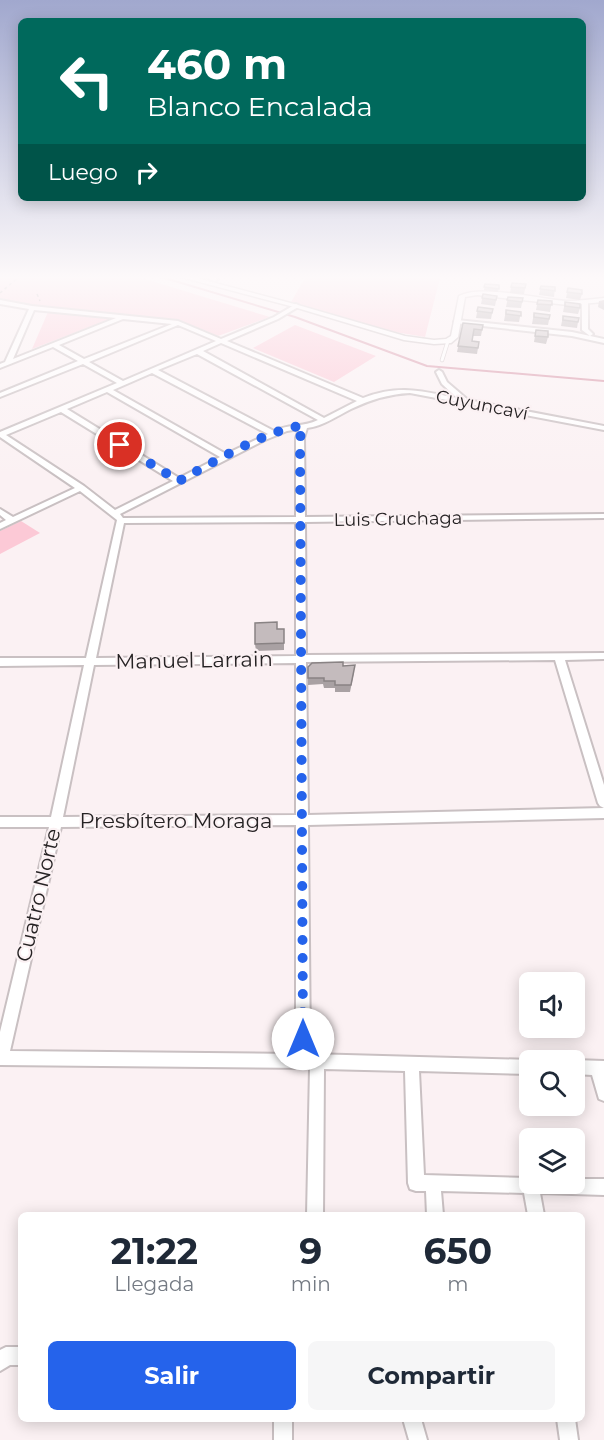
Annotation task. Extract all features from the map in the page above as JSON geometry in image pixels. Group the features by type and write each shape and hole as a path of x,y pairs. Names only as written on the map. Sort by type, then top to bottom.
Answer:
{"street":[{"path":"8,362 16,343"},
{"path":"0,366 59,343"},
{"path":"0,395 128,343"},
{"path":"0,435 216,343"},
{"path":"227,343 361,400"},
{"path":"54,345 122,383"},
{"path":"196,351 323,420"},
{"path":"152,370 274,434"},
{"path":"439,372 444,382 466,401"},
{"path":"107,389 224,456"},
{"name":"Cuyuncaví","path":"118,517 224,456 287,428 323,420 361,400 388,393 410,391 604,428"},
{"path":"62,409 179,481"},
{"path":"303,426 300,438 302,820 315,1212"},
{"path":"0,435 81,488 118,517"},
{"path":"0,526 81,488"},
{"path":"0,511 12,520"},
{"name":"Luis Cruchaga","path":"118,517 301,520 604,516"},
{"name":"Cuatro Norte","path":"0,1058 56,821 118,517"},
{"path":"559,656 604,803"},
{"name":"Manuel Larrain","path":"0,662 604,656"},
{"name":"Presbítero Moraga","path":"0,822 302,820 604,813"},
{"path":"0,1058 519,1066"},
{"path":"412,1064 416,1183 519,1185"},
{"path":"585,1067 601,1068 604,1094"},
{"path":"433,1183 435,1212"},
{"path":"585,1186 604,1187"},
{"path":"532,1194 536,1212"},
{"path":"0,1362 6,1356 18,1356"},
{"path":"283,1422 283,1440"},
{"path":"413,1422 418,1440"},
{"path":"566,1422 569,1440"}],"lane":[{"path":"442,360 447,343"}],"shaded area":[{"path":"35,343 47,343 32,349"},
{"path":"262,343 343,343 376,356 334,382 253,348"},
{"path":"21,521 40,533 0,554 0,531"}],"building":[{"path":"459,343 479,343 478,348 458,346"},
{"path":"277,622 277,629 284,629 284,643 255,644 255,623"},
{"path":"343,662 343,666 355,665 351,685 335,685 335,681 324,681 324,678 308,678 308,667 312,663"}],"waterway":[{"path":"366,343 427,366 604,381"}],"route":[{"path":"120,445 179,481 224,456 287,428 303,426 300,438 303,1039"}]}
